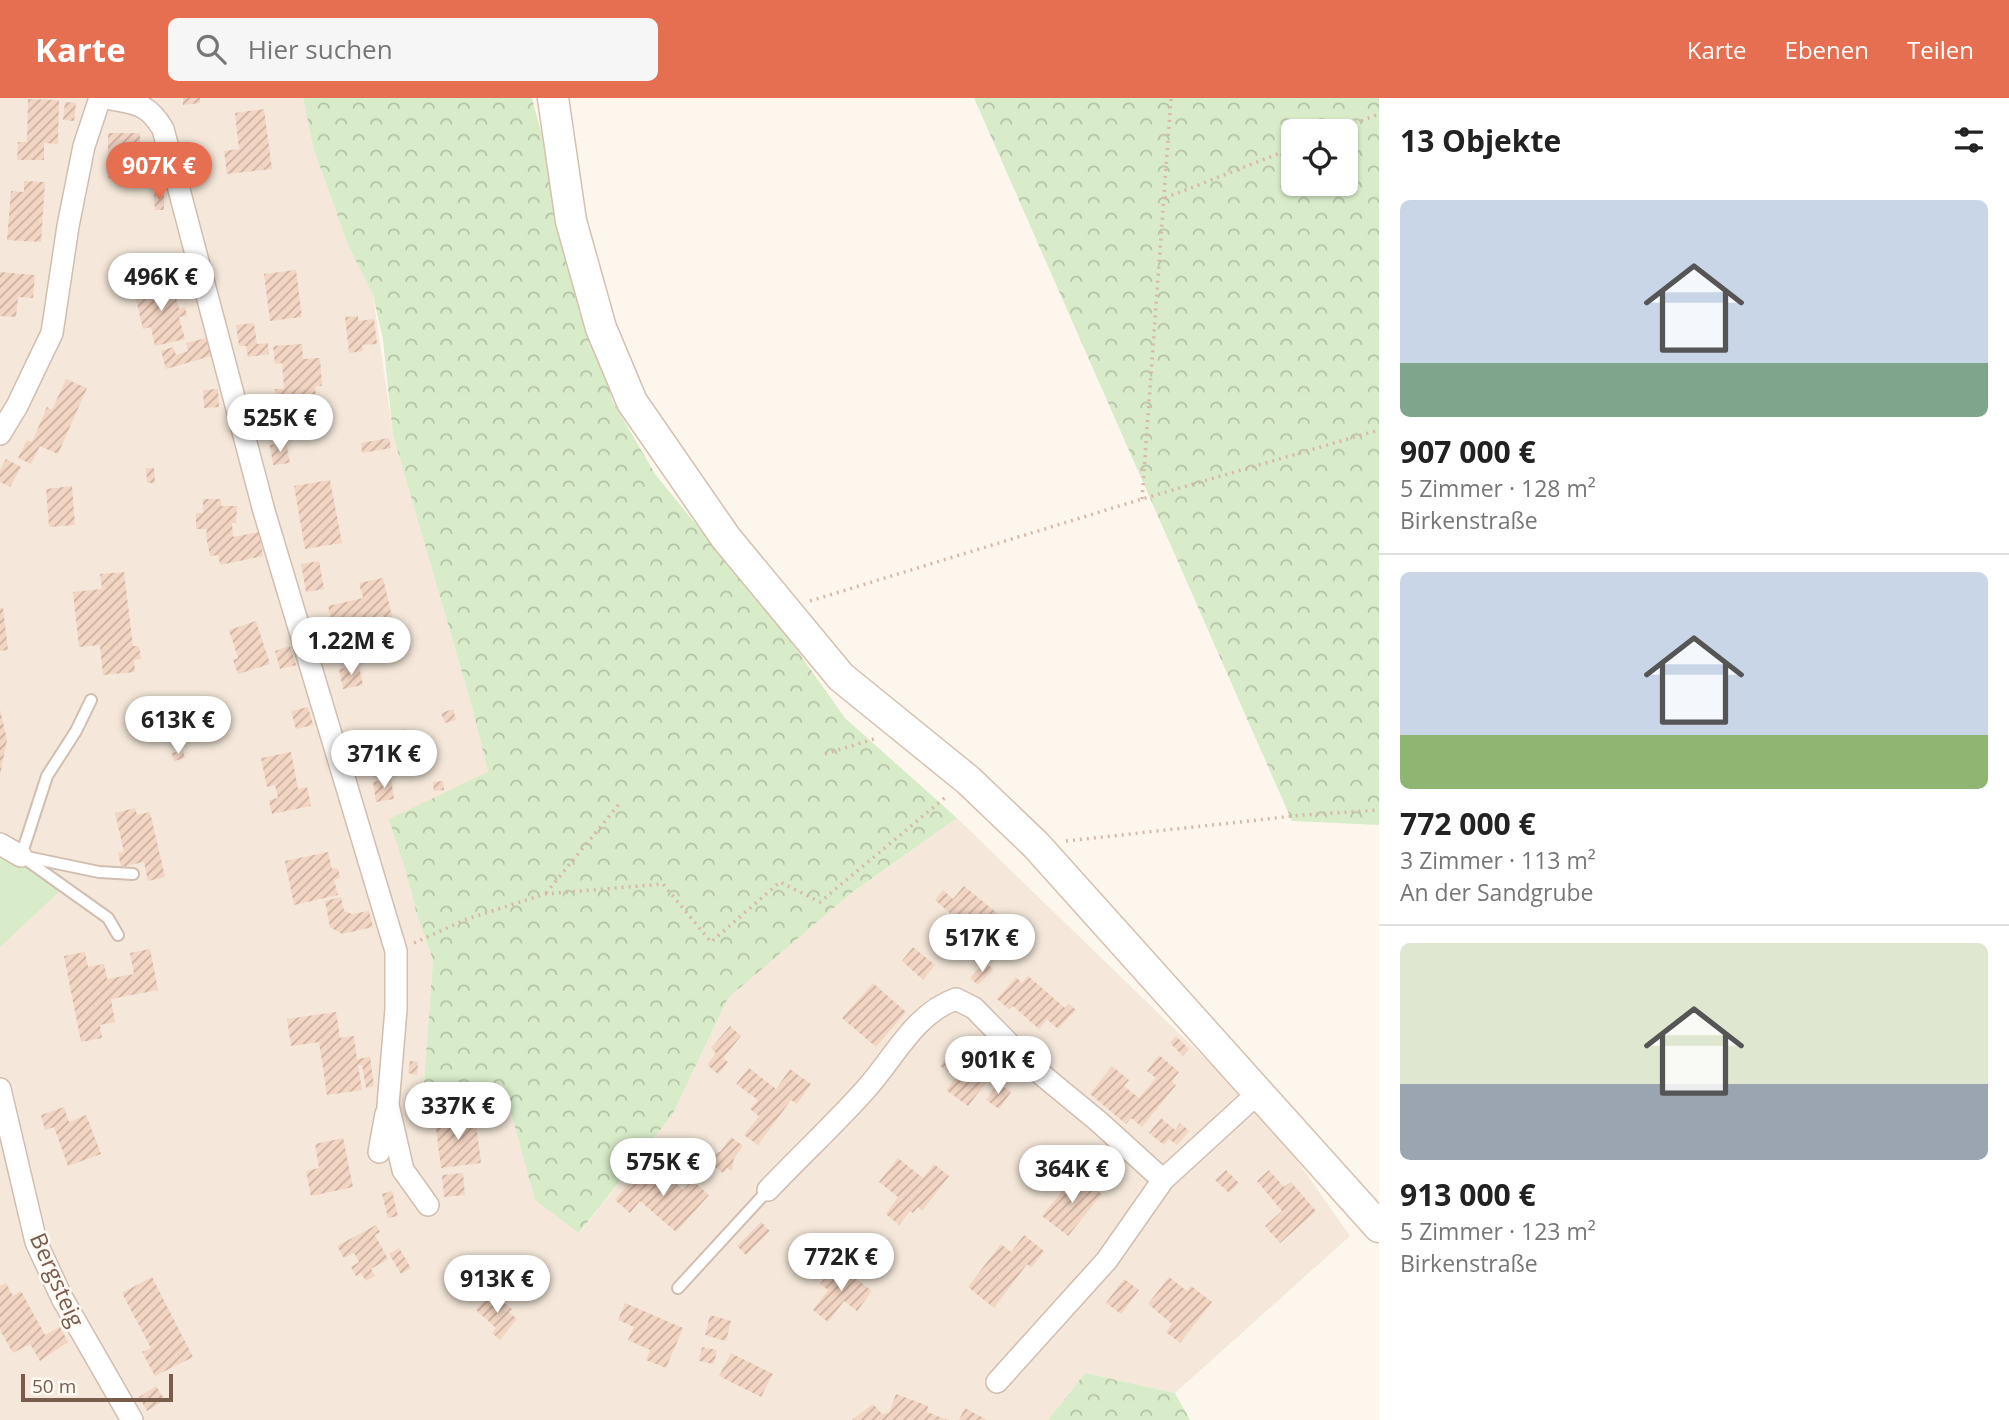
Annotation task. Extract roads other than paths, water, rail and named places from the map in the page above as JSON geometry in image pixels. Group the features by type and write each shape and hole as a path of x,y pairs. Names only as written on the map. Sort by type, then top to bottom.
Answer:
{"street":[{"path":"0,434 17,406 52,333 83,146 100,98"},
{"path":"106,98 137,104 153,112 163,129 264,511 396,951 396,1009 388,1105 379,1152"},
{"path":"553,98 570,221 601,328 632,402 726,538 841,677 968,780 1036,845 1379,1227"},
{"path":"0,844 21,856"},
{"path":"768,1190 866,1089 904,1040 940,1005 956,999 974,1008 1030,1065 1098,1121 1163,1181"},
{"name":"Bergsteig","path":"0,1089 36,1242 62,1298 132,1420"},
{"path":"998,1382 1107,1260 1163,1181 1258,1093"},
{"path":"388,1105 403,1170 428,1205"}],"lane":[{"path":"21,856 47,776 76,731 91,700"},
{"path":"21,856 99,872 133,874"},
{"path":"21,856 108,918 118,935"},
{"path":"678,1288 768,1190"}]}
